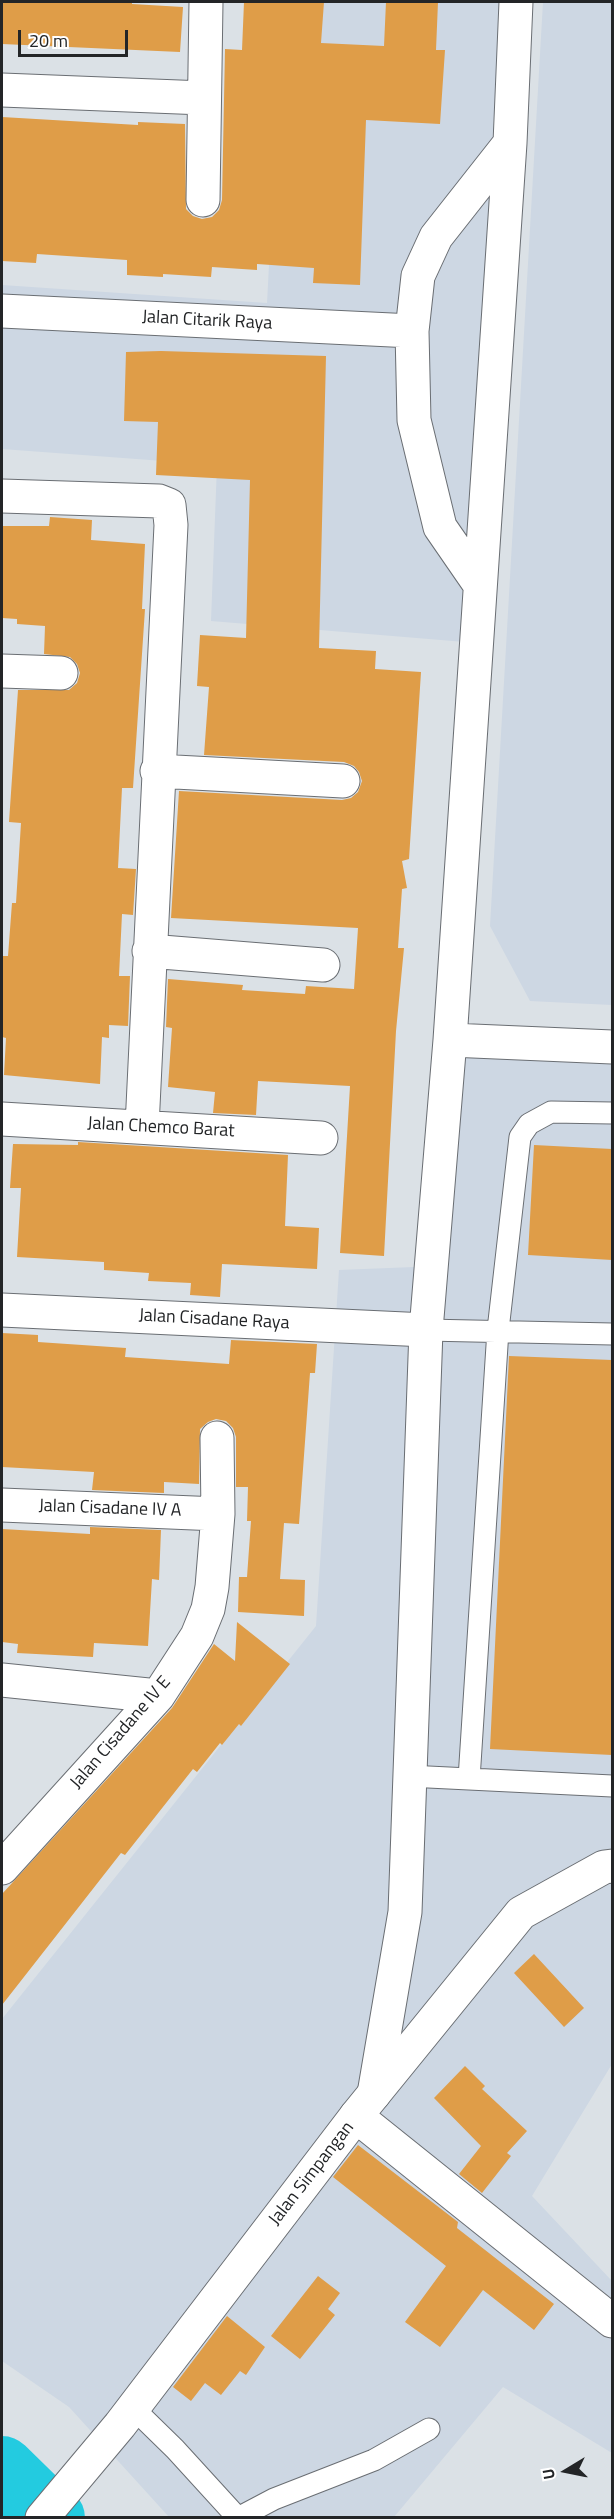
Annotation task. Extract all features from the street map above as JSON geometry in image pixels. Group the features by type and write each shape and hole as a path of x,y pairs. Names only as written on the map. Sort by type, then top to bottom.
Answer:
{"street":[{"path":"203,200 206,2"},
{"path":"516,2 510,143 450,1040 426,1330 408,1776 405,1912 365,2105 612,2321"},
{"path":"2,90 204,98"},
{"path":"480,585 440,527 414,420 412,331 418,276 436,237 510,143"},
{"name":"Jalan Citarik Raya","path":"2,311 412,331"},
{"path":"2,496 159,501 169,506 171,525 157,771 142,1127"},
{"path":"2,671 61,673"},
{"path":"157,771 343,781"},
{"path":"149,951 323,965"},
{"path":"450,1040 612,1047"},
{"name":"Jalan Chemco Barat","path":"2,1119 321,1138"},
{"name":"Jalan Cisadane Raya","path":"2,1310 426,1330"},
{"name":"Jalan Cisadane IV E","path":"2,1868 158,1696 197,1636 208,1610 218,1514 218,1438"},
{"name":"Jalan Cisadane IV A","path":"2,1505 218,1514"},
{"path":"2,1680 158,1696"},
{"name":"Jalan Simpangan","path":"42,2517 126,2416 365,2105 521,1913 604,1867 612,1866"}],"lane":[{"path":"469,1779 498,1330 520,1137 523,1129 551,1112 612,1113"},
{"path":"426,1330 612,1334"},
{"path":"408,1776 612,1786"},
{"path":"126,2416 176,2449 238,2517 274,2499 374,2460 429,2429"}],"shaded area":[{"path":"283,2 500,2 465,642 211,621 217,465 2,449 2,285 267,303"},
{"path":"543,2 612,2 612,1005 530,1001 490,926"},
{"path":"435,1048 612,1058 612,2064 532,2196 612,2281 612,2453 503,2387 394,2517 169,2517 69,2407 2,2361 2,2019 316,1626 339,1270 414,1267"}],"building":[{"path":"2,2 132,2 132,4 183,7 180,52 2,44"},
{"path":"244,2 324,2 321,43 384,46 386,2 438,2 436,50 445,50 440,124 366,120 360,285 313,283 314,268 257,264 257,270 212,267 211,277 163,274 163,277 127,275 127,260 37,254 36,263 2,261 2,117 138,125 138,122 185,124 186,209 193,216 202,219 212,217 219,210 222,200 225,49 242,50"},
{"path":"126,352 326,356 319,648 376,651 375,669 421,672 409,859 402,861 407,888 402,889 398,948 404,948 396,1031 384,1256 340,1253 350,1086 258,1081 256,1115 213,1113 215,1092 168,1087 172,1028 166,1027 168,979 243,985 242,990 305,994 306,986 354,989 358,928 171,918 179,791 342,800 351,798 358,792 362,781 354,766 344,762 204,755 209,687 197,686 200,635 246,638 250,480 156,475 158,422 124,421"},
{"path":"50,517 92,520 91,540 145,544 142,609 145,609 133,788 122,788 118,868 136,869 133,915 122,914 119,976 130,976 128,1026 109,1025 109,1038 102,1037 100,1084 4,1075 6,1038 2,1037 2,956 8,956 12,903 16,903 21,823 9,822 18,690 69,690 77,683 80,673 77,664 70,657 44,654 45,626 17,624 17,619 2,618 2,526 49,526"},
{"path":"78,1142 288,1155 285,1226 319,1228 317,1269 222,1264 220,1297 190,1295 191,1283 148,1281 149,1273 104,1270 104,1262 17,1257 21,1188 10,1188 13,1144 78,1145"},
{"path":"534,1145 612,1149 612,1260 528,1255"},
{"path":"2,1333 38,1335 38,1342 126,1348 125,1357 229,1364 231,1340 317,1344 315,1373 310,1373 299,1524 284,1523 280,1579 305,1580 304,1616 238,1612 239,1577 247,1577 251,1521 247,1521 248,1487 236,1487 236,1437 233,1428 226,1421 216,1419 200,1429 199,1484 164,1482 164,1493 92,1490 94,1472 2,1467"},
{"path":"509,1356 612,1360 612,1755 490,1749"},
{"path":"90,1527 161,1530 159,1580 152,1579 148,1646 94,1643 93,1657 17,1653 18,1644 2,1642 2,1529 90,1534"},
{"path":"237,1622 290,1664 241,1726 239,1724 222,1745 220,1743 197,1772 193,1769 125,1855 121,1853 2,2005 2,1894 172,1708 214,1644 235,1661"},
{"path":"534,1954 584,2008 564,2027 514,1973"},
{"path":"465,2066 485,2086 482,2089 527,2131 507,2153 511,2156 482,2193 459,2174 481,2146 434,2098"},
{"path":"358,2145 458,2222 457,2228 554,2304 534,2330 483,2290 440,2347 405,2322 446,2266 333,2177"},
{"path":"318,2276 340,2293 328,2309 335,2315 300,2359 271,2336"},
{"path":"227,2316 265,2347 246,2375 240,2371 221,2395 205,2383 191,2401 173,2387"}],"waterway":[{"path":"2,2469 52,2518"}]}
